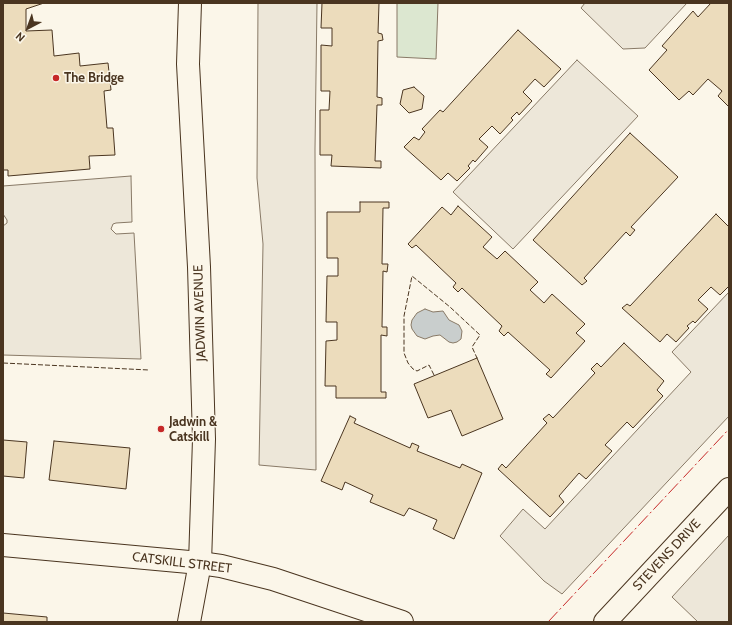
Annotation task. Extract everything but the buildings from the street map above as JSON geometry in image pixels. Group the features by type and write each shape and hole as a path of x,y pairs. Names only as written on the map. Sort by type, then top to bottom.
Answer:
{"main road":[{"name":"JADWIN AVENUE","path":"189,622 200,563 204,439 199,267 188,64 190,3"},
{"name":"STEVENS DRIVE","path":"605,622 729,489"},
{"name":"CATSKILL STREET","path":"3,544 221,566 273,579 402,622"}],"green space":[{"path":"397,3 438,3 436,59 397,57"}],"shaded area":[{"path":"258,3 317,3 315,149 316,470 259,465 263,244 257,178"},
{"path":"585,3 687,3 645,48 623,49 581,8"},
{"path":"577,60 638,116 513,249 453,192"},
{"path":"131,176 132,222 113,224 111,229 116,234 134,233 141,359 3,355 3,226 7,223 7,220 3,214 3,186"},
{"path":"729,292 729,416 562,594 544,581 500,536 523,509 545,529 691,372 672,352"},
{"path":"425,309 433,312 443,311 449,320 459,325 462,331 461,339 453,343 449,342 440,335 425,339 417,336 412,329 412,320 417,313"},
{"path":"729,535 729,622 698,622 672,597"}],"fence":[{"path":"434,375 429,365 417,371 413,369 408,363 404,353 404,316 412,276 450,307 480,335 472,347 477,358"},
{"path":"3,363 149,370"}],"power":[{"path":"548,622 729,429"}],"place":[{"name":"The Bridge","path":"56,78"},
{"name":"Jadwin & Catskill","path":"161,429"}]}
